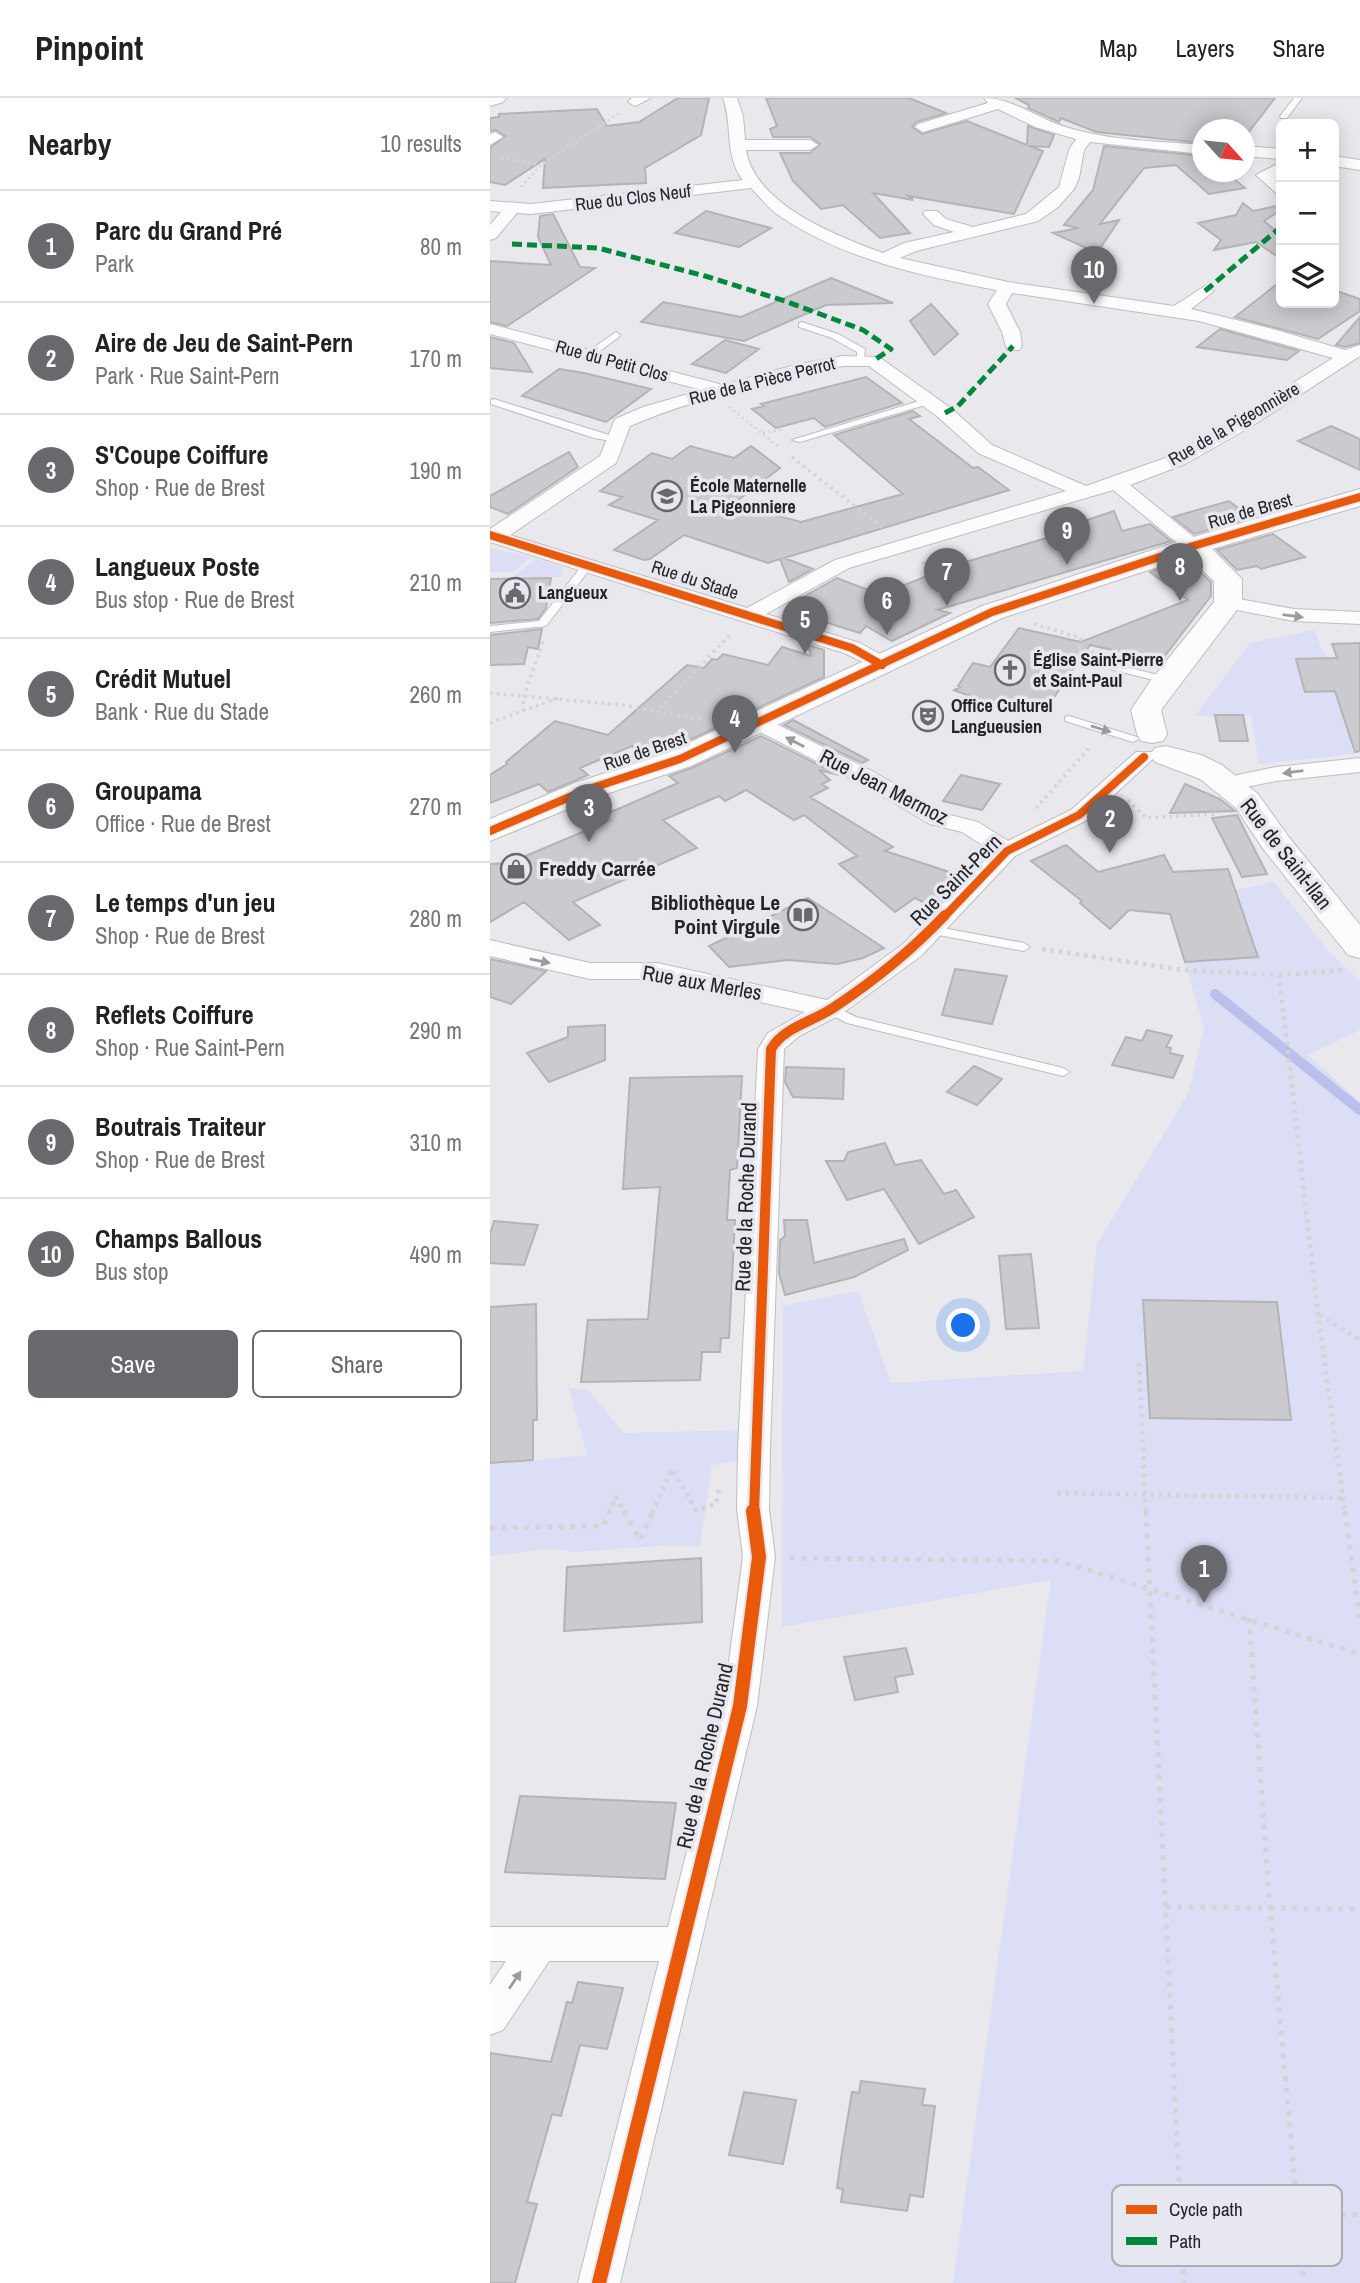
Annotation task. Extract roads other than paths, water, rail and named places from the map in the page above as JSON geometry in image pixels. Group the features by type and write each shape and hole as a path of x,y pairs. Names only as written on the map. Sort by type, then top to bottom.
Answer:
{"main road":[{"path":"490,100 496,98"},
{"name":"Rue de Brest","path":"490,831 586,790 680,759 992,612 1193,546 1360,497"},
{"path":"1140,743 1146,710 1166,680 1228,603 1228,579 1193,546"},
{"name":"Rue de Saint-Ilan","path":"1140,743 1190,762 1227,784 1252,808 1353,958"}],"street":[{"path":"730,98 734,105 737,145 746,173 769,199 818,234 884,259 962,280 1177,312 1353,352"},
{"path":"923,127 995,101 1032,120 1086,139 1192,148"},
{"path":"884,259 910,247 1021,222 1049,207 1069,184 1072,159 1086,139"},
{"path":"737,145 810,145"},
{"path":"1255,152 1276,154"},
{"path":"1339,162 1360,165"},
{"path":"1276,169 1264,175 1276,185"},
{"name":"Rue du Clos Neuf","path":"499,207 576,205 755,183"},
{"path":"499,207 490,237 493,243 512,244"},
{"path":"931,214 940,222 972,232"},
{"path":"1007,287 997,304 1011,332 1013,346"},
{"path":"1177,312 1205,291"},
{"name":"Rue du Petit Clos","path":"490,329 717,392"},
{"name":"Rue de la Pigeonnière","path":"749,616 842,564 1116,483 1178,460 1245,422 1353,352"},
{"name":"Rue de la Pièce Perrot","path":"491,536 609,458 622,423 650,411 795,370 843,361 873,361 929,401 985,449 1084,492"},
{"path":"1116,483 1193,546"},
{"name":"Rue du Stade","path":"491,536 852,648 882,664"},
{"path":"1228,603 1302,618 1360,618"},
{"name":"Rue Jean Mermoz","path":"760,723 864,776 938,819 970,827 1007,850"},
{"name":"Rue Saint-Pern","path":"831,1009 895,965 1007,850 1079,814 1112,785 1140,743"},
{"path":"1227,784 1276,774 1360,765"},
{"name":"Rue aux Merles","path":"490,948 590,971 657,971 831,1009"},
{"name":"Rue de la Roche Durand","path":"599,2283 740,1706 760,1557 753,1483 771,1049 777,1039 790,1030 831,1009"},
{"path":"490,2017 540,1942"},
{"path":"490,1944 681,1944"}],"lane":[{"path":"1284,116 1298,98"},
{"path":"802,325 835,336 862,351 860,361"},
{"path":"589,355 616,335"},
{"path":"797,440 929,401"},
{"path":"494,402 597,436 617,439"},
{"path":"490,629 542,624 588,565"},
{"path":"1109,663 1166,680"},
{"path":"1069,719 1140,743"},
{"path":"932,930 1024,947"},
{"path":"831,1009 852,1020 1063,1072"}],"waterway":[{"path":"1215,994 1360,1110"}],"place":[{"name":"Champs Ballous","path":"1094,304"},
{"name":"École Maternelle La Pigeonniere","path":"667,496"},
{"name":"Boutrais Traiteur","path":"1067,565"},
{"name":"Langueux","path":"515,593"},
{"name":"Reflets Coiffure","path":"1180,601"},
{"name":"Le temps d'un jeu","path":"947,606"},
{"name":"Groupama","path":"887,635"},
{"name":"Crédit Mutuel","path":"805,654"},
{"name":"Église Saint-Pierre et Saint-Paul","path":"1010,670"},
{"name":"Office Culturel Langueusien","path":"928,716"},
{"name":"Langueux Poste","path":"735,753"},
{"name":"S'Coupe Coiffure","path":"589,842"},
{"name":"Aire de Jeu de Saint-Pern","path":"1110,853"},
{"name":"Freddy Carrée","path":"516,869"},
{"name":"Bibliothèque Le Point Virgule","path":"803,915"},
{"name":"Parc du Grand Pré","path":"1204,1603"}]}
